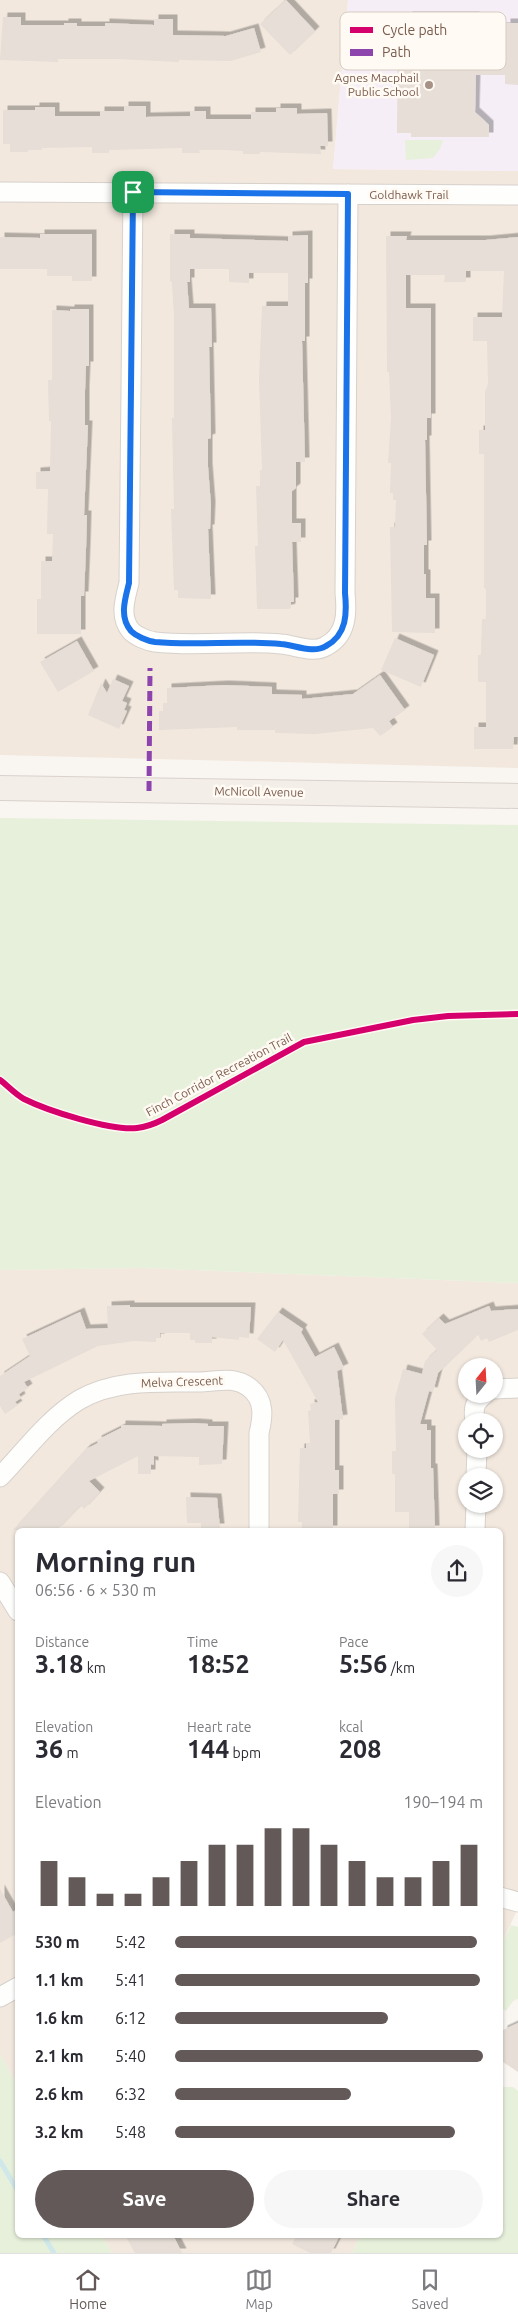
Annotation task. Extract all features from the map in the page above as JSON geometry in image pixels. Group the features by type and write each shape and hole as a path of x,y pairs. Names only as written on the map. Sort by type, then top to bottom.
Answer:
{"main road":[{"name":"McNicoll Avenue","path":"0,788 518,796"}],"street":[{"name":"Goldhawk Trail","path":"0,192 518,195"},
{"path":"133,192 129,583 124,606 125,621 132,632 153,642 283,644 310,649 325,648 334,640 343,627 347,613 345,593 348,194"},
{"name":"Melva Crescent","path":"0,1477 59,1414 99,1391 149,1382 202,1382 222,1379 236,1381 249,1388 258,1397 262,1408 259,1434 259,1528"},
{"path":"503,1389 518,1388"},
{"path":"475,1528 476,1513"},
{"path":"0,1582 15,1606"},
{"path":"503,1898 518,1902"},
{"path":"0,1997 15,1990"}],"shaded area":[{"path":"0,0 348,0 347,12 340,12 340,70 342,70 333,169 518,171 518,768 0,755"},
{"name":"Agnes Macphail Public School","path":"348,0 518,0 518,171 333,169 342,70 506,70 506,12 347,12"},
{"path":"143,1268 518,1283 518,1908 503,1941 503,1528 15,1528 15,2081 0,2054 0,1270"},
{"path":"104,2238 360,2238 352,2253 112,2253"}],"green space":[{"path":"405,140 443,140 440,149 433,158 406,160"},
{"path":"0,818 518,825 518,1283 143,1268 0,1270"},
{"path":"511,1925 518,1927 518,1999 513,2001 506,2011 503,2009 503,1942"},
{"path":"0,2054 15,2081 15,2238 104,2238 112,2253 0,2253"},
{"path":"503,2087 513,2087 518,2091 518,2253 352,2253 360,2238 503,2238"}],"building":[{"path":"286,0 315,31 290,55 260,24"},
{"path":"3,17 21,17 21,25 64,25 64,23 77,23 77,26 105,26 105,23 154,25 154,19 173,19 173,35 226,36 254,28 261,52 231,61 179,60 179,62 58,59 58,62 0,60"},
{"path":"506,23 518,23 518,85 505,84 505,75 476,75 475,112 489,125 489,137 411,137 411,133 397,133 398,70 506,70"},
{"path":"124,106 146,106 146,117 190,116 190,111 206,111 206,119 251,119 251,112 276,112 276,108 297,108 297,114 327,113 328,146 320,146 321,154 260,152 260,154 243,154 243,151 225,150 199,150 200,153 182,153 182,148 109,150 109,153 92,153 92,147 42,148 42,150 28,150 28,152 10,152 10,144 3,144 3,110 35,110 35,107 55,107 55,116 100,116 100,111 124,111"},
{"path":"40,234 92,234 92,281 72,281 72,276 47,276 47,269 0,269 0,237 40,238"},
{"path":"170,234 190,234 190,238 288,241 288,236 308,235 308,283 305,283 305,341 302,341 305,462 296,462 296,488 292,491 292,523 301,523 301,542 292,542 294,602 291,602 291,608 288,609 257,609 255,546 258,546 256,486 260,486 260,470 262,470 259,379 262,306 288,306 288,273 249,273 249,283 229,282 229,269 190,269 190,282 187,282 189,308 211,308 212,347 209,347 211,438 208,439 208,467 211,506 210,529 208,529 211,599 178,598 178,590 174,590 171,509 174,509 172,418 174,418 174,316 172,282 170,281"},
{"path":"386,236 407,236 406,240 486,240 518,237 518,737 514,737 513,749 474,749 474,727 486,727 486,682 478,682 478,655 481,655 482,619 486,619 486,589 484,588 484,454 479,454 479,430 485,430 485,392 488,384 487,341 473,341 473,317 502,317 504,271 466,271 466,282 444,282 445,275 406,275 406,308 431,308 431,418 427,418 427,440 425,440 427,545 424,545 424,574 426,574 426,598 435,598 435,633 392,632 390,527 395,527 396,500 393,500 393,493 390,493 391,463 388,463 391,418 389,372 387,372"},
{"path":"70,309 89,309 89,366 86,366 85,390 85,425 88,425 84,515 87,515 84,596 81,596 81,634 37,634 37,599 41,599 41,561 52,561 53,534 47,534 48,489 36,489 36,472 50,471 51,421 49,421 48,380 52,380 52,310 70,311"},
{"path":"395,638 434,655 421,687 381,670"},
{"path":"77,641 94,671 58,692 40,662"},
{"path":"380,675 405,710 389,721 393,727 380,736 373,728 315,734 275,733 275,730 237,730 237,727 159,730 159,711 163,711 163,703 167,703 167,688 224,685 272,687 272,694 302,695 302,699 353,694"},
{"path":"113,679 129,686 122,701 127,703 124,710 127,711 119,729 88,715 101,683 107,693"},
{"path":"130,1305 130,1307 251,1307 249,1338 239,1337 239,1340 212,1337 212,1343 195,1343 195,1340 190,1340 190,1333 160,1333 160,1338 156,1338 156,1342 134,1341 98,1346 24,1382 28,1388 19,1394 21,1398 15,1402 18,1405 5,1414 0,1406 0,1376 30,1356 22,1339 80,1312 86,1329 108,1328 107,1306"},
{"path":"489,1306 491,1311 518,1309 518,1330 489,1342 487,1338 481,1341 478,1334 438,1373 433,1392 429,1391 420,1424 427,1424 427,1430 431,1430 431,1468 433,1468 435,1528 409,1528 409,1512 395,1512 395,1474 392,1474 392,1451 396,1451 395,1398 403,1369 422,1374 425,1361 437,1350 422,1334 439,1318 445,1324"},
{"path":"278,1312 303,1329 301,1332 315,1357 334,1347 344,1368 337,1371 343,1419 335,1420 335,1470 339,1470 339,1494 333,1494 333,1528 302,1528 302,1522 298,1522 300,1448 306,1448 306,1443 310,1443 308,1411 311,1410 310,1404 318,1402 283,1340 275,1352 257,1339"},
{"path":"194,1423 208,1424 208,1426 224,1426 222,1464 199,1465 199,1457 154,1456 154,1465 151,1464 151,1474 138,1474 138,1456 89,1481 100,1492 84,1509 81,1505 59,1528 15,1528 13,1530 86,1449 98,1443 97,1440 121,1428 121,1425 162,1426 162,1424"},
{"path":"186,1497 217,1498 220,1528 201,1528 201,1523 187,1523"},
{"path":"0,1889 13,1912 15,1911 15,1935 0,1943"},
{"path":"518,2023 518,2072 503,2062 503,2030"},
{"path":"127,2238 174,2238 182,2253 135,2253"},
{"path":"295,2238 338,2238 331,2253 310,2253 292,2244"}],"waterway":[{"path":"0,2161 15,2186"},
{"path":"45,2238 54,2253"}],"marked path":[{"path":"149,791 150,668"}],"cycle path":[{"path":"133,193 129,583 124,608 127,626 136,635 155,642 186,644 265,643 315,649 326,646 338,636 342,630 346,608 348,194"},
{"name":"Finch Corridor Recreation Trail","path":"0,1080 21,1097 48,1109 96,1123 137,1128 162,1120 304,1042 413,1020 448,1016 518,1014"}],"place":[{"name":"Agnes Macphail Public School","path":"429,85"}],"route":[{"path":"133,192 348,194 345,593 347,613 343,627 334,640 325,648 310,649 283,644 153,642 141,638 132,632 125,621 124,606 129,583 133,192"}]}
